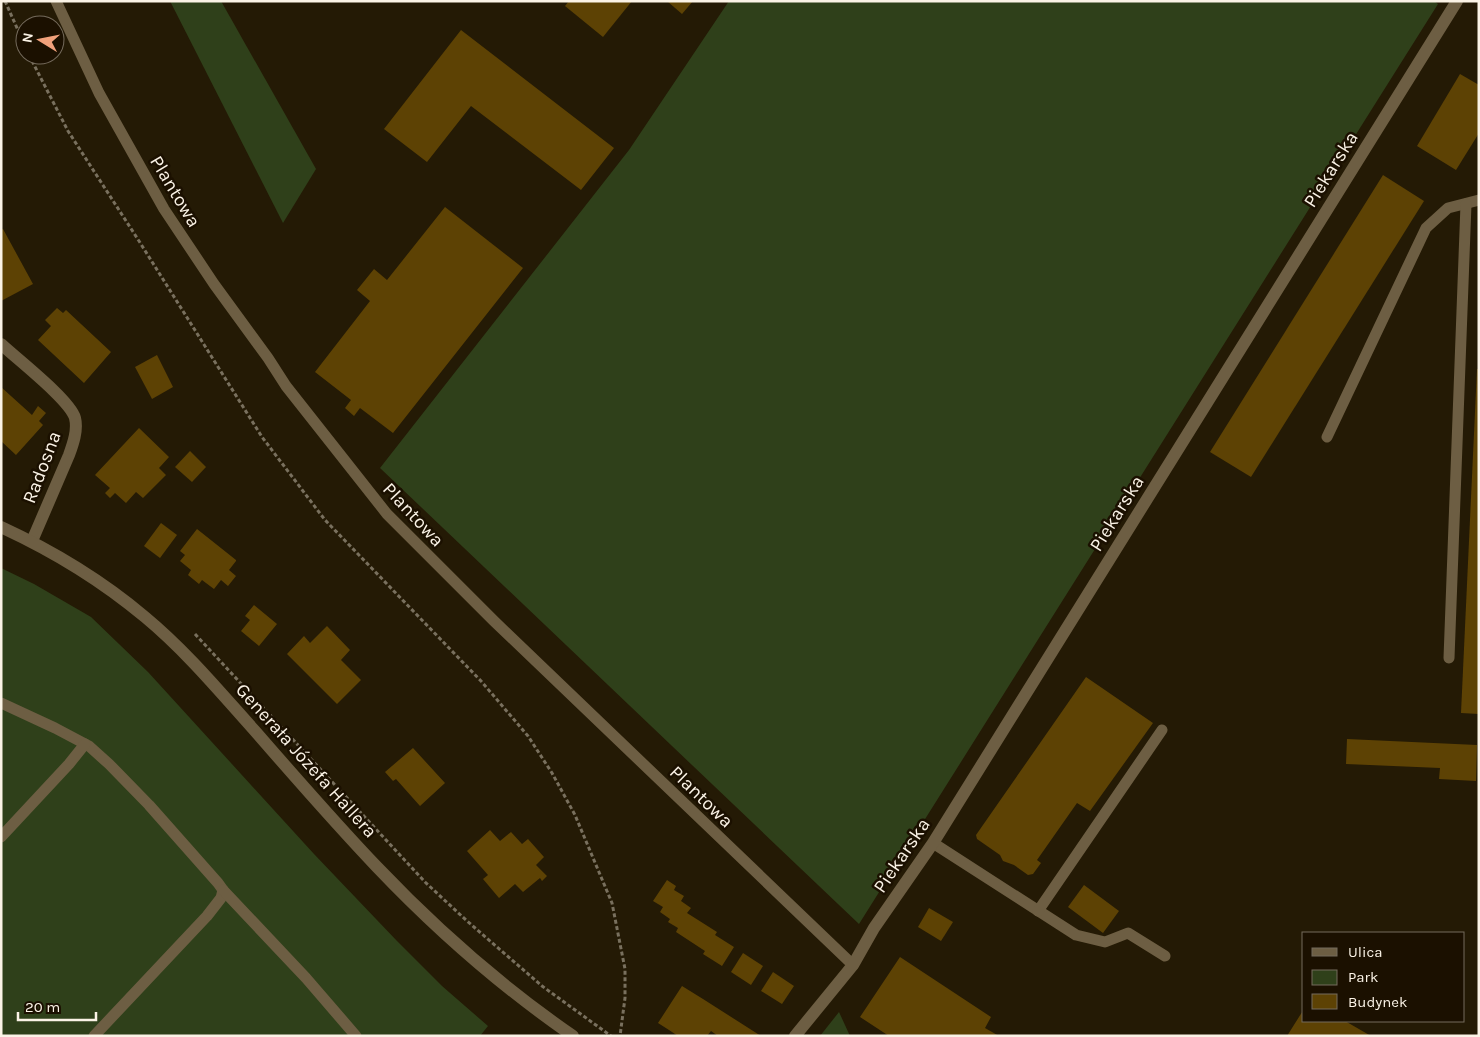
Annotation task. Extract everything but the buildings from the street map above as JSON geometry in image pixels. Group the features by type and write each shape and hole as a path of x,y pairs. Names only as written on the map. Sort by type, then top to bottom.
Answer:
{"street":[{"name":"Piekarska","path":"795,1036 853,965 874,928 933,843 1457,1"},
{"name":"Radosna","path":"1,344 66,403 74,416 76,424 73,446 32,541"},
{"name":"Generała Józefa Hallera","path":"1,527 32,541 75,565 146,617 214,685 378,868 442,931 530,1006 574,1036"}],"lane":[{"name":"Plantowa","path":"56,1 99,93 164,209 286,386 387,514 494,621 853,965"},
{"path":"1327,437 1426,228 1448,208 1479,200"},
{"path":"1449,658 1466,204"},
{"path":"1,703 55,728 84,744 109,764 149,805 223,890 306,978 356,1036"},
{"path":"1038,911 1162,730"},
{"path":"1,836 69,764 84,744"},
{"path":"933,843 1076,935 1105,942 1128,934 1165,956"},
{"path":"94,1036 207,916 221,898 223,890"}],"path":[{"path":"5,1 15,24"},
{"path":"34,65 68,130 262,437 325,520 481,681 528,736 552,773 575,814 612,903 625,969 625,998 620,1036"}],"green space":[{"path":"170,1 221,1 316,169 283,223"},
{"path":"729,1 1434,1 1438,4 859,924 380,468 629,150"},
{"path":"1,568 34,584 91,617 148,672 314,854 397,941 442,986 488,1026 480,1036 1,1036"},
{"path":"839,1012 850,1036 820,1036"}]}
